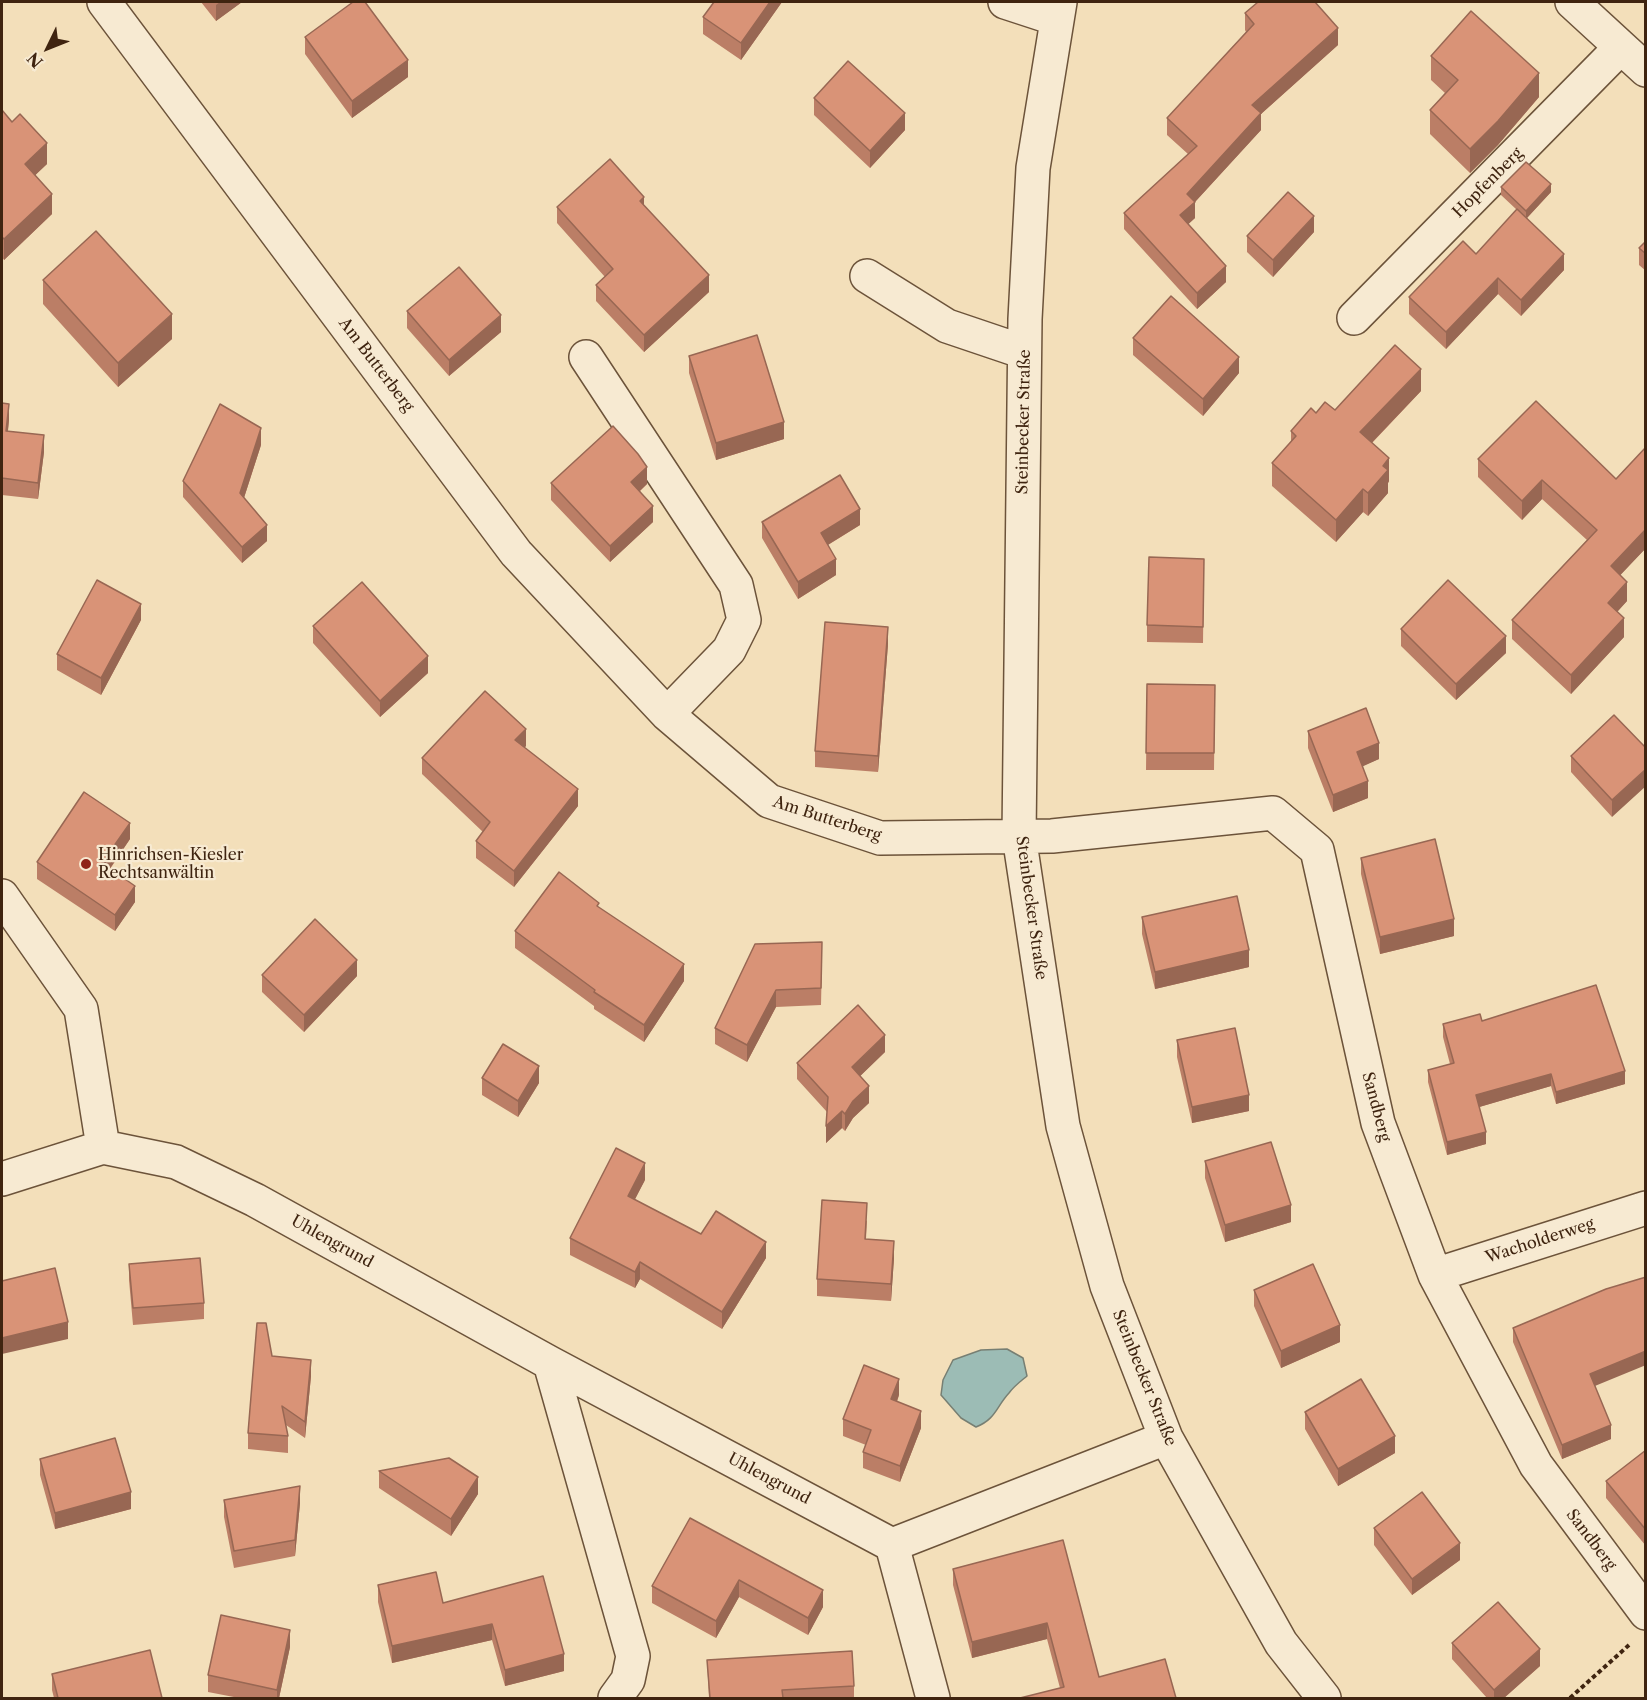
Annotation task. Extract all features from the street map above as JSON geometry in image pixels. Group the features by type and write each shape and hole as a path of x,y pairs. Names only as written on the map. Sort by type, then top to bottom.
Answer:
{"street":[{"name":"Am Butterberg","path":"104,2 516,553 667,714 769,801 880,838 1019,836"},
{"name":"Steinbecker Straße","path":"1005,2 1059,10 1033,168 1024,352 1019,836 1063,1126 1107,1286 1166,1438 1281,1643 1324,1698"},
{"path":"1572,2 1646,70"},
{"name":"Hopfenberg","path":"1354,318 1621,47"},
{"path":"867,276 946,326 1024,352"},
{"path":"586,357 736,585 744,620 729,650 667,714"},
{"name":"Sandberg","path":"1019,836 1052,836 1273,813 1317,850 1378,1123 1435,1275 1536,1465 1641,1625"},
{"path":"2,896 81,1009 102,1147"},
{"name":"Uhlengrund","path":"2,1179 102,1147 176,1162 255,1200 550,1363 892,1545"},
{"name":"Wacholderweg","path":"1435,1275 1646,1208"},
{"path":"550,1363 633,1656 628,1680 615,1698"},
{"path":"933,1698 892,1545 1166,1438"}],"path":[{"path":"1570,1698 1641,1625"}],"water":[{"path":"1007,1349 1023,1358 1027,1376 1011,1390 988,1420 976,1427 961,1418 941,1395 943,1380 953,1360 981,1350"}],"building":[{"path":"353,2 365,2 408,60 352,101 305,37"},
{"path":"714,2 770,2 741,43 703,17"},
{"path":"1258,2 1315,2 1338,28 1252,105 1261,113 1187,194 1195,202 1180,215 1226,266 1197,293 1124,213 1197,146 1167,118 1254,24 1245,13"},
{"path":"1471,11 1539,73 1498,121 1470,149 1430,110 1458,80 1431,56"},
{"path":"848,61 905,113 870,151 814,98"},
{"path":"2,110 12,122 20,114 47,143 25,164 52,194 4,239 2,237"},
{"path":"610,159 644,197 640,201 709,275 644,335 596,285 613,269 557,207"},
{"path":"1526,162 1551,184 1526,211 1501,187"},
{"path":"1288,192 1314,216 1273,260 1247,236"},
{"path":"1517,209 1564,254 1521,300 1498,278 1446,332 1409,297 1463,241 1476,254"},
{"path":"96,231 172,314 118,363 43,280"},
{"path":"1646,241 1646,254 1639,248"},
{"path":"459,267 501,315 449,360 407,311"},
{"path":"1171,296 1239,357 1203,399 1133,338"},
{"path":"757,335 784,422 716,443 689,356"},
{"path":"1395,345 1421,369 1360,432 1389,458 1383,466 1388,470 1368,493 1363,489 1336,520 1272,463 1296,436 1291,431 1311,408 1316,413 1325,402 1335,410"},
{"path":"1536,401 1616,479 1646,447 1646,529 1611,566 1627,582 1608,603 1624,618 1571,675 1512,620 1597,530 1542,480 1522,501 1478,459"},
{"path":"2,403 9,404 6,431 44,435 38,483 2,478"},
{"path":"220,404 261,428 240,493 267,525 242,547 183,481"},
{"path":"613,426 647,467 631,482 653,506 610,546 551,483"},
{"path":"840,475 860,509 821,533 836,559 798,582 762,522"},
{"path":"1149,557 1204,559 1203,627 1147,625"},
{"path":"97,580 141,604 101,678 57,654"},
{"path":"1448,580 1506,636 1456,684 1401,629"},
{"path":"362,582 428,656 380,701 313,626"},
{"path":"825,622 888,627 878,756 815,751"},
{"path":"1147,684 1215,685 1214,753 1146,753"},
{"path":"485,691 526,729 515,740 578,789 514,871 476,841 490,822 422,758"},
{"path":"1366,708 1379,743 1357,752 1368,781 1333,795 1308,731"},
{"path":"1614,715 1646,748 1646,769 1612,800 1571,756"},
{"path":"84,792 130,823 102,863 135,886 115,915 37,862"},
{"path":"1435,839 1454,919 1380,937 1361,858"},
{"path":"559,872 599,903 597,906 684,964 644,1025 594,992 595,990 515,931"},
{"path":"1237,896 1249,950 1155,972 1142,917"},
{"path":"315,919 357,960 304,1015 262,975"},
{"path":"822,942 821,988 776,990 747,1045 715,1028 755,944"},
{"path":"1596,985 1625,1071 1556,1092 1551,1074 1476,1095 1486,1132 1447,1142 1428,1070 1454,1063 1443,1024 1480,1014 1482,1021"},
{"path":"858,1005 885,1035 852,1067 869,1086 853,1101 845,1114 842,1111 826,1126 828,1097 797,1063"},
{"path":"1235,1028 1249,1095 1192,1107 1177,1040"},
{"path":"503,1044 539,1066 518,1101 482,1078"},
{"path":"1271,1142 1291,1205 1225,1225 1205,1161"},
{"path":"616,1148 645,1163 628,1196 701,1234 716,1211 766,1242 722,1312 640,1262 635,1272 570,1238"},
{"path":"822,1200 867,1203 865,1239 894,1241 891,1284 817,1279"},
{"path":"200,1258 204,1303 133,1308 129,1264"},
{"path":"1313,1264 1340,1325 1281,1351 1254,1290"},
{"path":"55,1268 68,1322 2,1338 2,1281"},
{"path":"1646,1277 1646,1351 1590,1374 1611,1425 1562,1445 1513,1328 1606,1289"},
{"path":"257,1323 266,1323 272,1356 311,1360 305,1422 282,1406 288,1436 248,1433"},
{"path":"864,1365 899,1379 891,1399 921,1411 900,1466 863,1452 871,1430 843,1419"},
{"path":"1361,1379 1395,1436 1338,1469 1305,1412"},
{"path":"115,1438 131,1492 55,1513 40,1459"},
{"path":"1646,1450 1646,1530 1606,1481"},
{"path":"449,1458 478,1477 451,1519 379,1471"},
{"path":"300,1486 295,1540 234,1551 224,1500"},
{"path":"1422,1492 1460,1543 1412,1579 1374,1528"},
{"path":"690,1518 823,1590 808,1618 739,1580 716,1621 652,1586"},
{"path":"1063,1540 1099,1677 1165,1659 1176,1698 1020,1698 1064,1687 1047,1623 972,1642 953,1569"},
{"path":"436,1572 443,1603 543,1576 564,1654 505,1670 492,1624 392,1646 378,1585"},
{"path":"1498,1602 1540,1649 1494,1690 1452,1643"},
{"path":"221,1615 290,1630 277,1690 208,1675"},
{"path":"150,1650 162,1698 58,1698 52,1674"},
{"path":"852,1651 854,1686 782,1690 783,1698 710,1698 707,1660"}],"place":[{"name":"Hinrichsen-Kiesler Rechtsanwältin","path":"86,864"}]}
